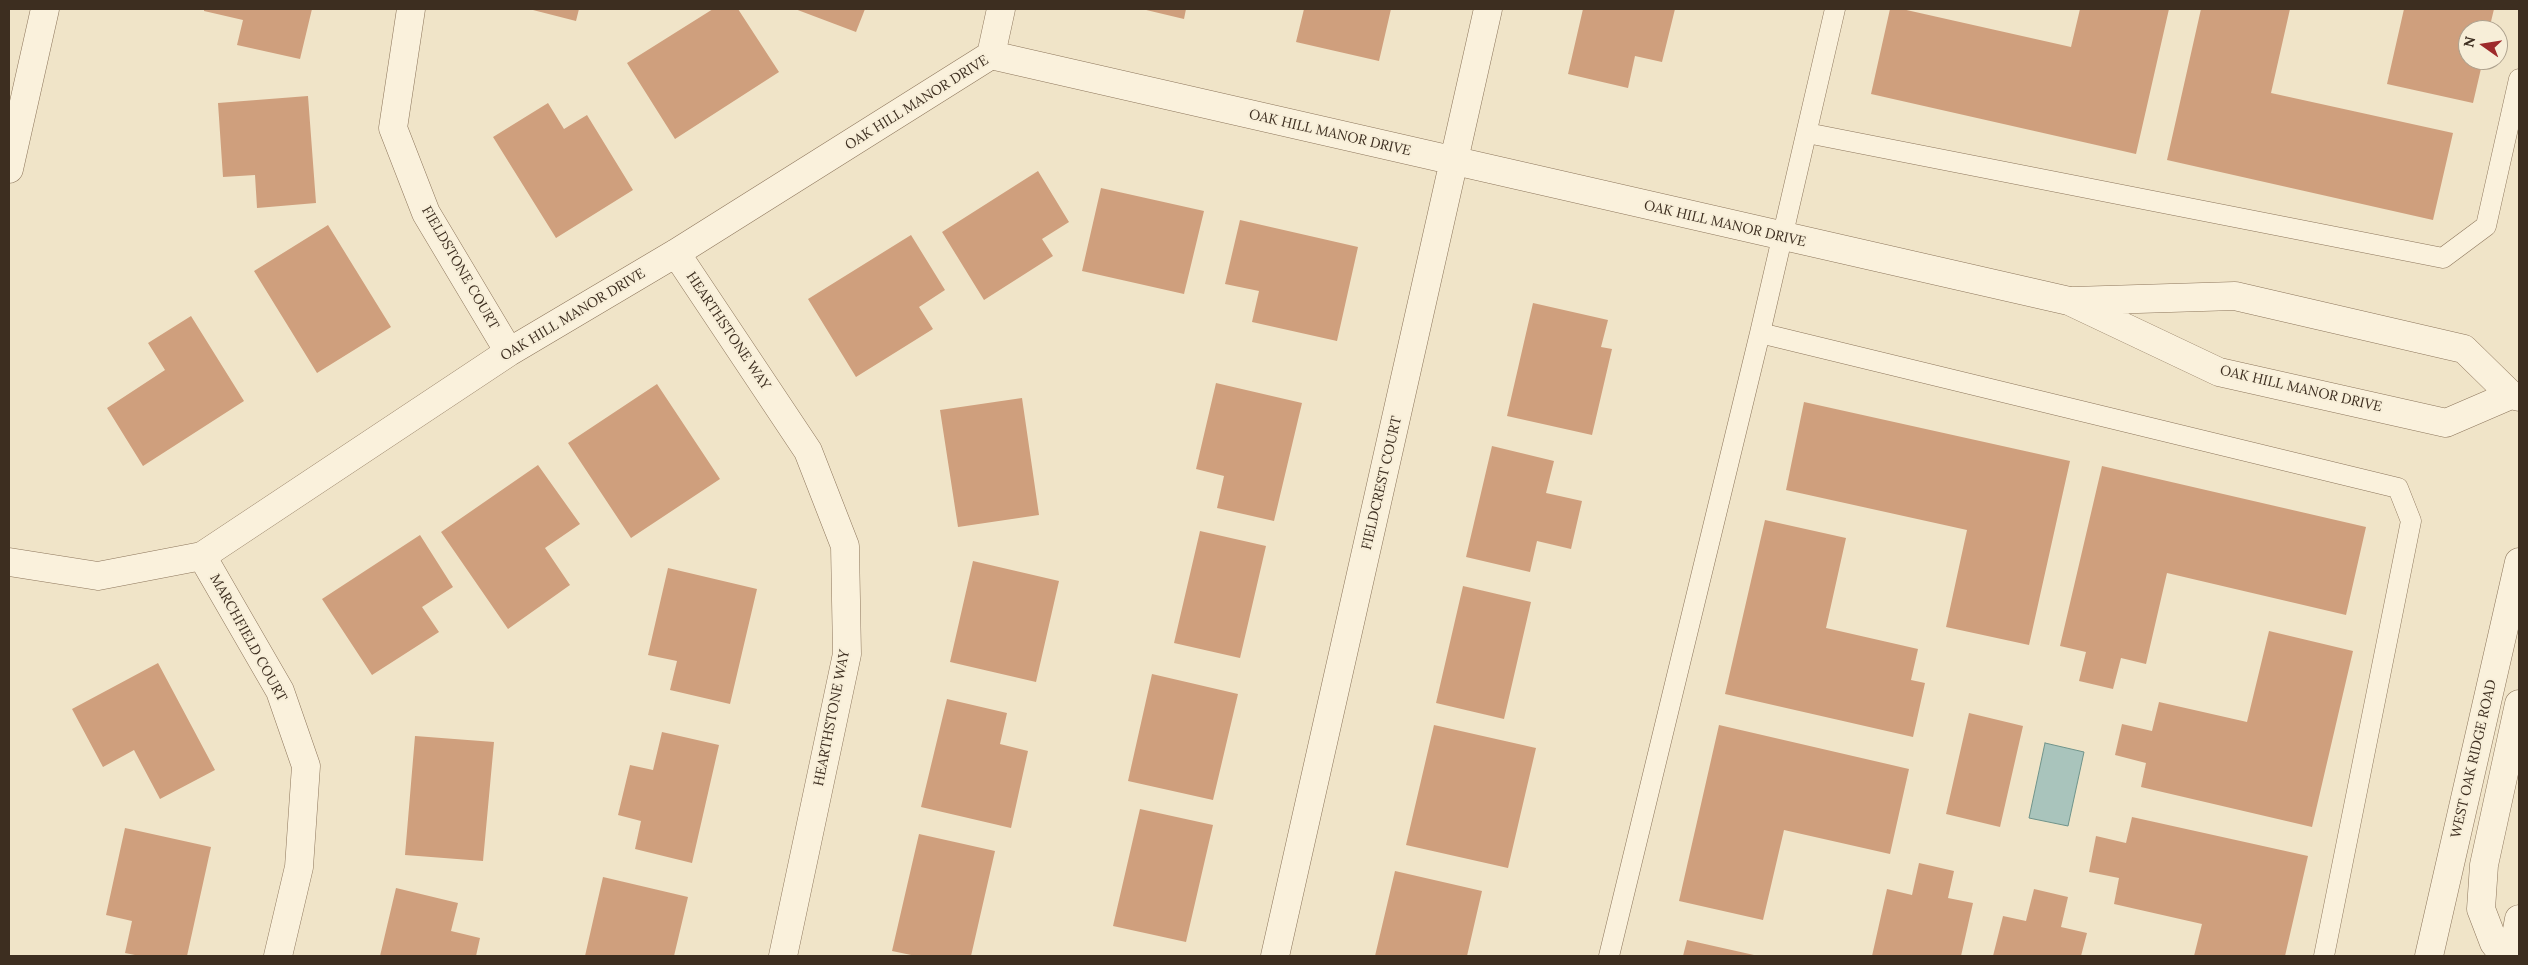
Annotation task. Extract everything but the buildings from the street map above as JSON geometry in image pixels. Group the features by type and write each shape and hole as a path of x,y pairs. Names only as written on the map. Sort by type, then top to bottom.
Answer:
{"street":[{"path":"9,169 45,9"},
{"name":"FIELDSTONE COURT","path":"411,9 393,128 426,213 509,352"},
{"path":"991,55 1001,9"},
{"name":"FIELDCREST COURT","path":"1275,956 1488,9"},
{"name":"OAK HILL MANOR DRIVE","path":"9,562 98,576 202,556 509,352 676,253 991,55 2069,301 2219,372 2446,423 2515,396 2464,349 2235,296 2069,301"},
{"name":"HEARTHSTONE WAY","path":"676,253 808,451 845,546 847,654 783,956"},
{"name":"MARCHFIELD COURT","path":"202,556 280,691 306,766 299,867 278,956"},
{"name":"WEST OAK RIDGE ROAD","path":"2429,956 2519,562"},
{"path":"2504,956 2494,943 2481,909 2484,865 2519,704"},
{"path":"2512,956 2519,919"}],"lane":[{"path":"1609,956 1783,237 1835,9"},
{"path":"1807,133 2443,258 2486,226 2519,79"},
{"path":"1760,333 2398,488 2411,521 2324,956"}],"water":[{"path":"2045,743 2084,752 2068,826 2029,818"}]}
